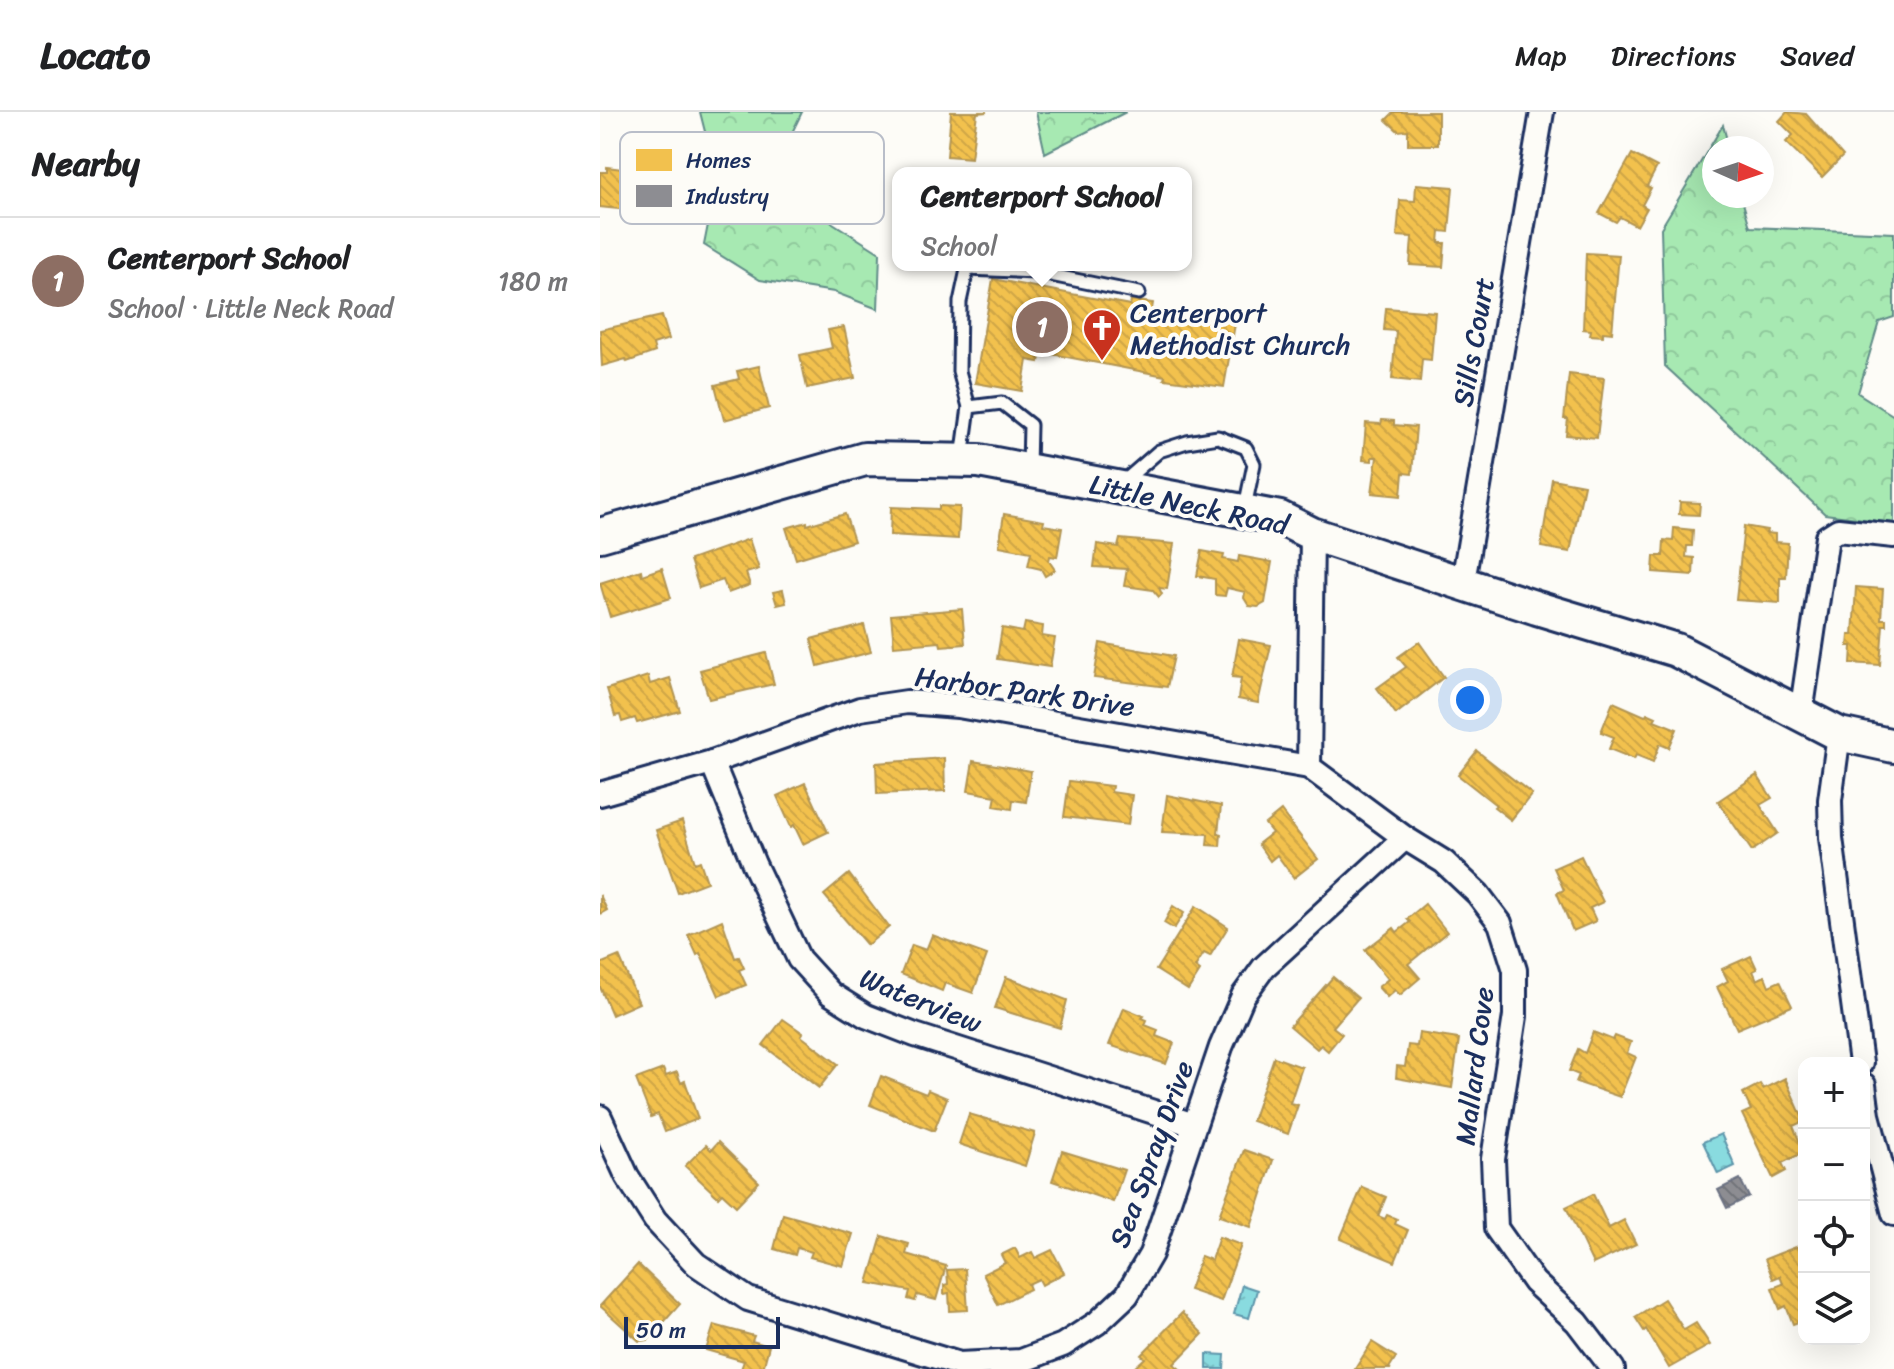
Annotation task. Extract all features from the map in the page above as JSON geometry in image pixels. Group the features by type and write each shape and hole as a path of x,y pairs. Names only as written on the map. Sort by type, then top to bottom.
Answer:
{"street":[{"name":"Sills Court","path":"1463,582 1542,112"},
{"name":"Little Neck Road","path":"600,535 865,459 962,459 1280,518 1312,534 1676,650 1839,734 1894,746"},
{"path":"1801,714 1827,537 1838,530 1894,536"},
{"path":"1309,767 1312,534"},
{"name":"Harbor Park Drive","path":"600,794 712,762 860,709 907,702 958,706 1309,767"},
{"path":"1839,734 1830,800 1831,838 1860,1057"},
{"name":"Waterview","path":"712,762 754,864 799,959 831,994 866,1016 915,1035 1194,1125"},
{"name":"Mallard Cove","path":"1309,767 1405,838 1444,862 1478,894 1500,923 1515,970 1515,1016 1493,1159 1496,1228 1534,1282 1577,1322 1613,1369"},
{"name":"Sea Spray Drive","path":"600,1117 627,1176 648,1209 696,1264 748,1299 959,1364 1021,1361 1063,1345 1097,1323 1127,1295 1151,1254 1194,1125 1243,996 1264,967 1405,838"},
{"path":"1870,1123 1894,1214"}],"lane":[{"path":"962,459 969,407 959,371 960,302 967,271"},
{"path":"1022,271 1139,293"},
{"path":"969,407 1002,403 1030,425 1029,470"},
{"path":"1117,487 1159,451 1218,437 1246,448 1254,464 1244,511"}],"green space":[{"path":"700,112 802,112 792,132 705,132"},
{"path":"1036,112 1126,112 1045,153"},
{"path":"1723,125 1726,136 1716,136"},
{"path":"1702,160 1702,208 1744,208 1750,227 1894,233 1894,317 1879,322 1858,393 1894,416 1894,523 1825,514 1665,366 1661,228"},
{"path":"708,224 834,224 880,253 878,309 834,292 760,280 704,245"}],"water":[{"path":"1721,1134 1735,1166 1718,1174 1703,1142"},
{"path":"1242,1285 1257,1290 1249,1318 1234,1314"},
{"path":"1207,1354 1225,1355 1224,1369 1207,1369"}],"building: Homes":[{"path":"951,112 987,112 977,113 971,158 947,156"},
{"path":"1394,112 1438,112 1438,145 1408,145 1408,130 1398,131 1386,120"},
{"path":"1787,112 1806,114 1843,156 1822,177 1786,142 1793,135 1779,121"},
{"path":"1632,154 1657,167 1642,205 1647,208 1637,226 1620,217 1616,222 1599,213"},
{"path":"607,167 620,169 620,209 600,207 600,172 607,172"},
{"path":"1416,184 1453,187 1449,232 1440,231 1439,243 1445,243 1443,267 1410,265 1412,237 1397,236 1400,200 1415,201"},
{"path":"1586,253 1619,255 1612,333 1603,332 1603,336 1590,335 1591,330 1583,329"},
{"path":"993,279 1130,305 1131,300 1153,303 1152,309 1221,321 1223,312 1233,314 1232,323 1235,324 1224,387 1164,379 1165,376 1041,352 1039,362 1027,360 1022,391 975,383"},
{"path":"1386,308 1435,312 1431,360 1422,359 1420,382 1392,379 1396,331 1384,330"},
{"path":"662,316 669,339 653,344 655,352 627,362 626,359 602,366 600,330"},
{"path":"844,327 855,378 807,388 800,355 832,348 828,330"},
{"path":"759,366 769,408 724,420 715,385 739,379 737,371"},
{"path":"1569,374 1604,378 1597,438 1566,435 1568,419 1564,419"},
{"path":"1382,420 1394,421 1394,425 1416,427 1412,474 1403,473 1401,496 1372,493 1377,457 1372,457 1372,461 1363,460 1366,423 1381,424"},
{"path":"1552,479 1584,485 1570,552 1541,547"},
{"path":"1680,502 1700,503 1699,515 1679,514"},
{"path":"939,506 960,507 958,539 890,535 891,507 939,509"},
{"path":"845,514 854,541 796,559 786,528"},
{"path":"1004,514 1044,521 1043,525 1062,528 1057,557 1050,556 1049,561 1055,570 1045,576 1041,569 1028,566 1031,552 999,546"},
{"path":"1744,526 1767,530 1766,533 1775,534 1775,542 1788,543 1786,577 1780,577 1780,603 1736,600"},
{"path":"1674,528 1693,530 1692,546 1687,546 1686,557 1694,558 1693,575 1653,572 1654,556 1663,556 1664,540 1673,541"},
{"path":"749,539 759,569 746,573 750,585 728,593 723,580 699,588 690,560"},
{"path":"1120,539 1174,544 1167,589 1159,588 1162,594 1159,597 1153,590 1124,586 1127,569 1094,567 1097,544 1118,547"},
{"path":"1202,551 1224,555 1223,559 1238,562 1239,556 1272,562 1265,603 1258,607 1249,606 1244,598 1245,592 1227,588 1225,596 1215,595 1215,579 1197,576"},
{"path":"662,568 671,598 610,617 600,583 641,570 642,575"},
{"path":"1856,587 1883,589 1881,619 1886,619 1886,625 1883,625 1880,665 1851,663 1852,646 1848,646 1849,635 1853,635"},
{"path":"783,590 786,603 777,605 773,592"},
{"path":"962,609 965,644 941,646 940,642 894,646 891,615"},
{"path":"1025,623 1043,626 1042,636 1055,638 1050,667 997,659 1002,628 1023,632"},
{"path":"864,625 871,652 818,666 811,639"},
{"path":"1239,639 1271,645 1258,703 1238,699 1241,678 1232,677"},
{"path":"1419,642 1444,677 1396,714 1377,688 1406,667 1398,657"},
{"path":"1100,643 1174,656 1167,687 1094,678"},
{"path":"766,653 774,684 709,699 700,670"},
{"path":"648,676 650,684 670,678 680,711 637,723 635,718 622,722 620,715 615,716 607,689"},
{"path":"1613,702 1645,716 1647,713 1656,717 1654,720 1677,729 1669,748 1660,744 1653,762 1636,755 1634,759 1609,749 1614,737 1601,732"},
{"path":"1477,751 1532,794 1511,820 1458,775"},
{"path":"944,758 945,791 877,794 876,763"},
{"path":"973,761 1031,771 1026,802 1013,800 1012,809 994,806 996,796 968,791"},
{"path":"1757,775 1772,798 1760,805 1778,833 1752,851 1718,801"},
{"path":"1069,781 1112,786 1111,792 1132,795 1128,825 1064,817"},
{"path":"805,783 828,832 803,844 794,825 791,827 777,796"},
{"path":"1167,795 1221,806 1220,846 1207,845 1208,834 1162,832"},
{"path":"1281,811 1318,859 1294,878 1277,855 1270,861 1258,844 1272,833 1265,824"},
{"path":"682,821 695,863 700,861 707,882 678,893 656,830"},
{"path":"1581,856 1603,902 1590,908 1596,921 1573,931 1557,893 1564,890 1554,868"},
{"path":"849,874 889,927 867,945 824,895"},
{"path":"600,895 607,910 600,914"},
{"path":"1425,904 1447,932 1408,964 1420,978 1400,995 1395,990 1387,997 1378,987 1388,979 1365,950 1394,928 1397,932"},
{"path":"1173,906 1184,913 1174,929 1164,923"},
{"path":"1196,906 1228,927 1210,956 1204,953 1195,967 1200,971 1188,990 1156,970"},
{"path":"722,920 735,958 739,957 744,968 739,970 746,985 719,996 700,953 697,955 688,935"},
{"path":"932,935 987,955 973,993 945,983 942,991 901,974 912,945 926,950"},
{"path":"619,956 639,1003 612,1015 600,987 600,964"},
{"path":"1751,956 1757,969 1753,971 1757,980 1765,976 1769,986 1780,981 1792,1006 1737,1029 1717,987 1728,981 1722,969"},
{"path":"1006,977 1067,1000 1060,1028 995,1008"},
{"path":"1333,977 1358,998 1333,1027 1342,1034 1328,1051 1321,1045 1317,1049 1290,1026"},
{"path":"1124,1008 1144,1016 1142,1018 1147,1020 1145,1025 1158,1030 1156,1036 1174,1043 1166,1064 1109,1045"},
{"path":"783,1019 838,1064 819,1088 763,1045"},
{"path":"1593,1032 1613,1040 1615,1036 1631,1042 1627,1053 1636,1057 1620,1097 1576,1082 1579,1075 1569,1071 1578,1049 1585,1053"},
{"path":"1419,1033 1459,1039 1452,1088 1396,1078 1397,1066 1405,1067 1408,1045 1417,1046"},
{"path":"1274,1057 1302,1067 1290,1103 1298,1105 1288,1134 1252,1121"},
{"path":"663,1069 666,1076 677,1072 681,1083 685,1081 698,1119 665,1132 658,1114 651,1117 636,1079"},
{"path":"881,1076 926,1094 928,1090 947,1098 934,1131 870,1105"},
{"path":"1785,1078 1798,1107 1798,1124 1793,1126 1798,1138 1798,1155 1782,1163 1786,1171 1773,1178 1742,1114 1751,1110 1743,1093 1760,1084 1763,1089"},
{"path":"969,1114 1035,1133 1025,1166 959,1144"},
{"path":"718,1142 759,1182 736,1206 722,1193 718,1197 685,1166 706,1145 711,1150"},
{"path":"1244,1150 1273,1160 1251,1227 1219,1216"},
{"path":"1062,1151 1124,1170 1113,1202 1052,1181"},
{"path":"1362,1187 1386,1197 1378,1216 1397,1219 1395,1224 1408,1230 1395,1262 1340,1239"},
{"path":"1593,1194 1609,1228 1624,1220 1636,1244 1593,1264 1566,1207"},
{"path":"783,1214 853,1234 843,1266 810,1257 812,1252 797,1248 795,1255 774,1249"},
{"path":"882,1236 909,1244 906,1254 946,1266 936,1300 917,1295 915,1301 908,1299 910,1291 868,1283"},
{"path":"1219,1237 1241,1245 1221,1301 1189,1290 1201,1256 1211,1260"},
{"path":"1798,1246 1798,1322 1793,1324 1786,1306 1780,1309 1772,1288 1783,1284 1780,1276 1773,1279 1765,1259"},
{"path":"1015,1248 1020,1258 1032,1252 1035,1258 1052,1250 1064,1273 1042,1285 1039,1279 1028,1284 1030,1289 998,1305 983,1274 1005,1263 1001,1255"},
{"path":"638,1264 680,1304 648,1340 639,1341 600,1306"},
{"path":"965,1269 968,1310 950,1311 949,1293 944,1294 944,1285 948,1284 947,1270"},
{"path":"1664,1299 1684,1330 1696,1323 1710,1345 1669,1368 1646,1329 1644,1331 1635,1317"},
{"path":"1182,1313 1203,1334 1174,1364 1180,1369 1133,1369 1145,1358 1141,1355"},
{"path":"714,1325 754,1336 752,1341 769,1346 763,1369 741,1369 744,1361 706,1350"},
{"path":"1372,1342 1396,1357 1391,1369 1355,1369"}],"building: Industry":[{"path":"1740,1179 1749,1197 1727,1208 1718,1190"}],"place":[{"name":"Centerport School","path":"1042,327"},
{"name":"Centerport Methodist Church","path":"1102,362"}]}
